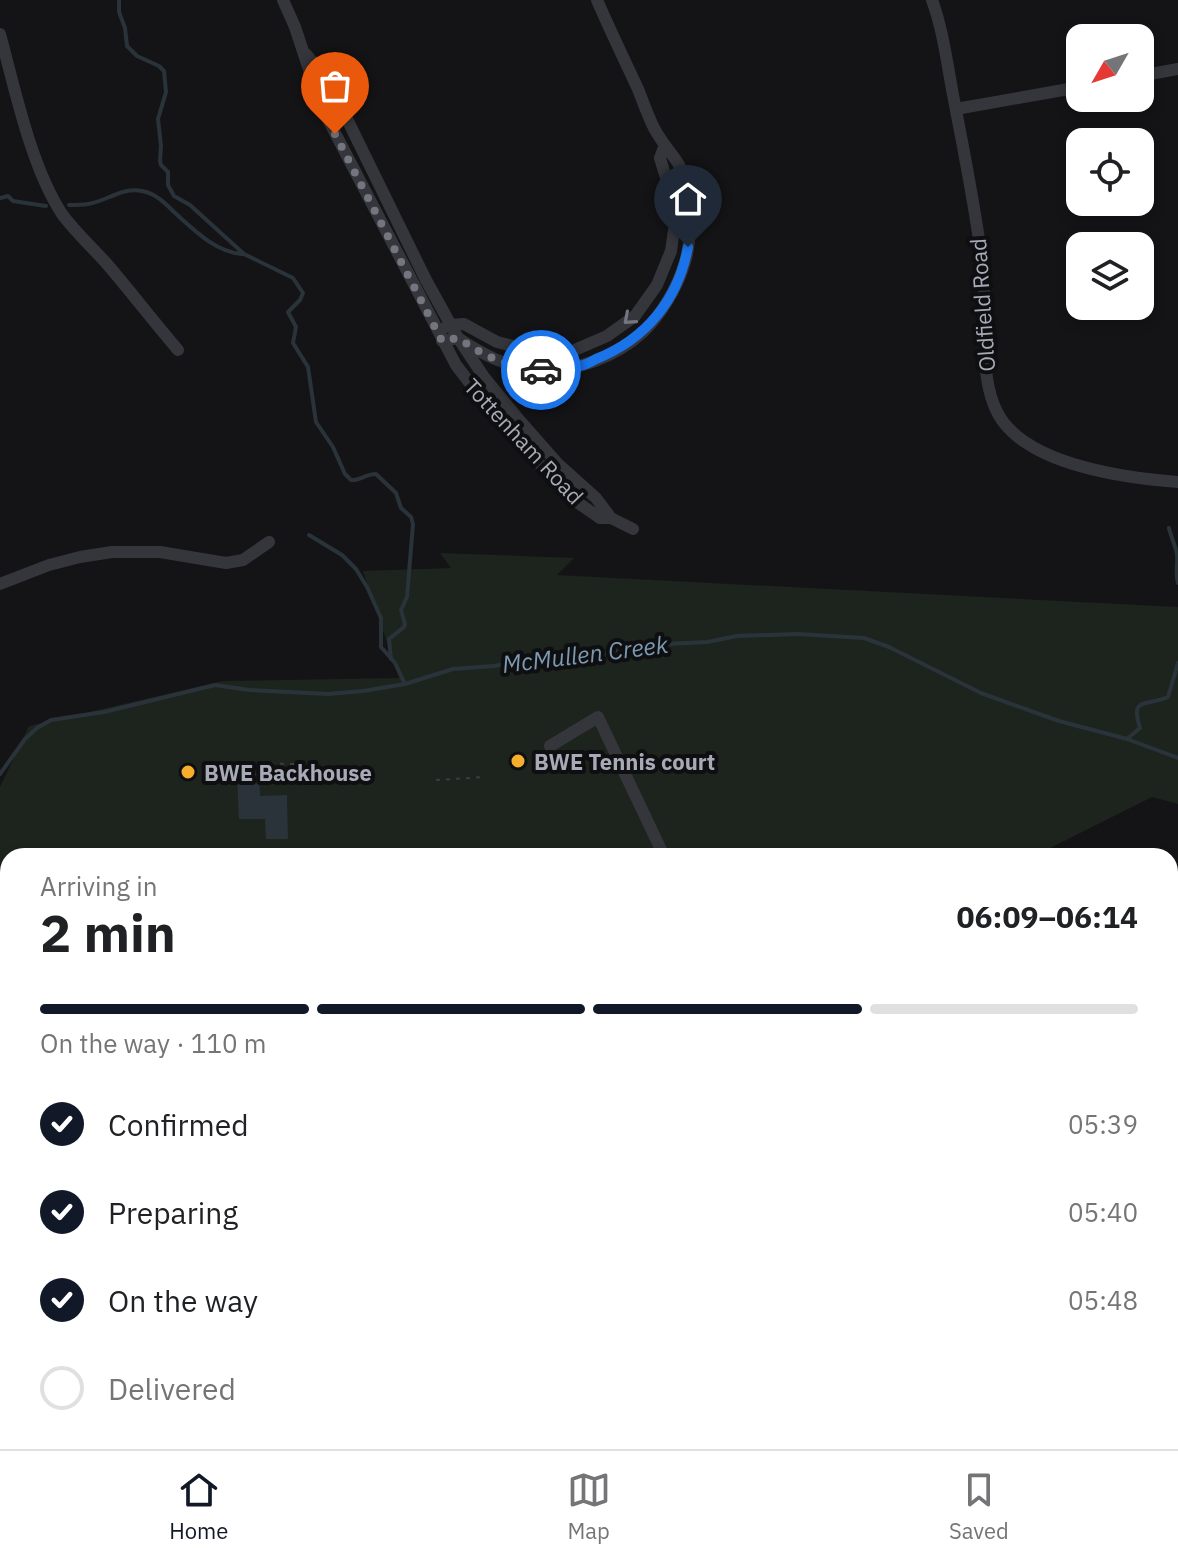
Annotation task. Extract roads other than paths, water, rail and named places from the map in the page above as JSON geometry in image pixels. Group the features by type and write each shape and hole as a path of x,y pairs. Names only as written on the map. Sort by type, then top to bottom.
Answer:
{"street":[{"name":"Tottenham Road","path":"283,0 321,106 456,365 498,420 574,500 600,518 611,518 633,529"},
{"path":"440,336 458,338 481,354 538,370 580,366 621,349 644,332 678,282 685,263 690,224 685,174 655,130 597,0"},
{"name":"Oldfield Road","path":"932,0 956,109 982,267 988,387 993,405 1003,421 1026,444 1039,451 1068,462 1139,478 1178,482"},
{"path":"0,34 35,156 63,215 178,350"},
{"name":"Tottenham Road","path":"302,49 318,69 345,115 458,338 484,377 521,422 558,464 596,498 611,518"},
{"path":"1154,73 1178,69"},
{"path":"956,109 1066,89"},
{"path":"440,336 451,325 464,324 497,342 533,351 570,352 607,336 635,316 657,285 671,251 675,223 660,158 665,145"},
{"path":"0,584 49,565 112,552 160,552 226,563 243,560 269,542"},
{"path":"550,746 598,717 660,848"}],"waterway":[{"path":"119,0 127,46 137,56 164,71 166,92 158,119 160,161 168,172 168,185 174,196 190,205 244,254 293,278 303,293 288,312 296,327 293,343 308,367 316,422 333,447 345,474 351,480 376,474 396,493 401,508 411,517 407,597 401,610 405,624 389,639 391,659"},
{"path":"69,205 83,205 128,191 147,192 160,199 214,244 242,254"},
{"path":"0,198 8,196 13,201 46,206"},
{"path":"1169,528 1177,555 1178,583"},
{"path":"309,535 342,555 356,569 381,618 381,647 395,663 405,684"},
{"name":"McMullen Creek","path":"0,774 25,739 51,720 104,712 215,685 328,694 363,691 405,684 453,669 569,659 737,636 797,634 864,638 889,647 981,693 1178,758"},
{"path":"1127,739 1140,728 1138,707 1168,697 1178,663"}],"place":[{"name":"BWE Tennis court","path":"518,761"},
{"name":"BWE Backhouse","path":"188,772"}]}
